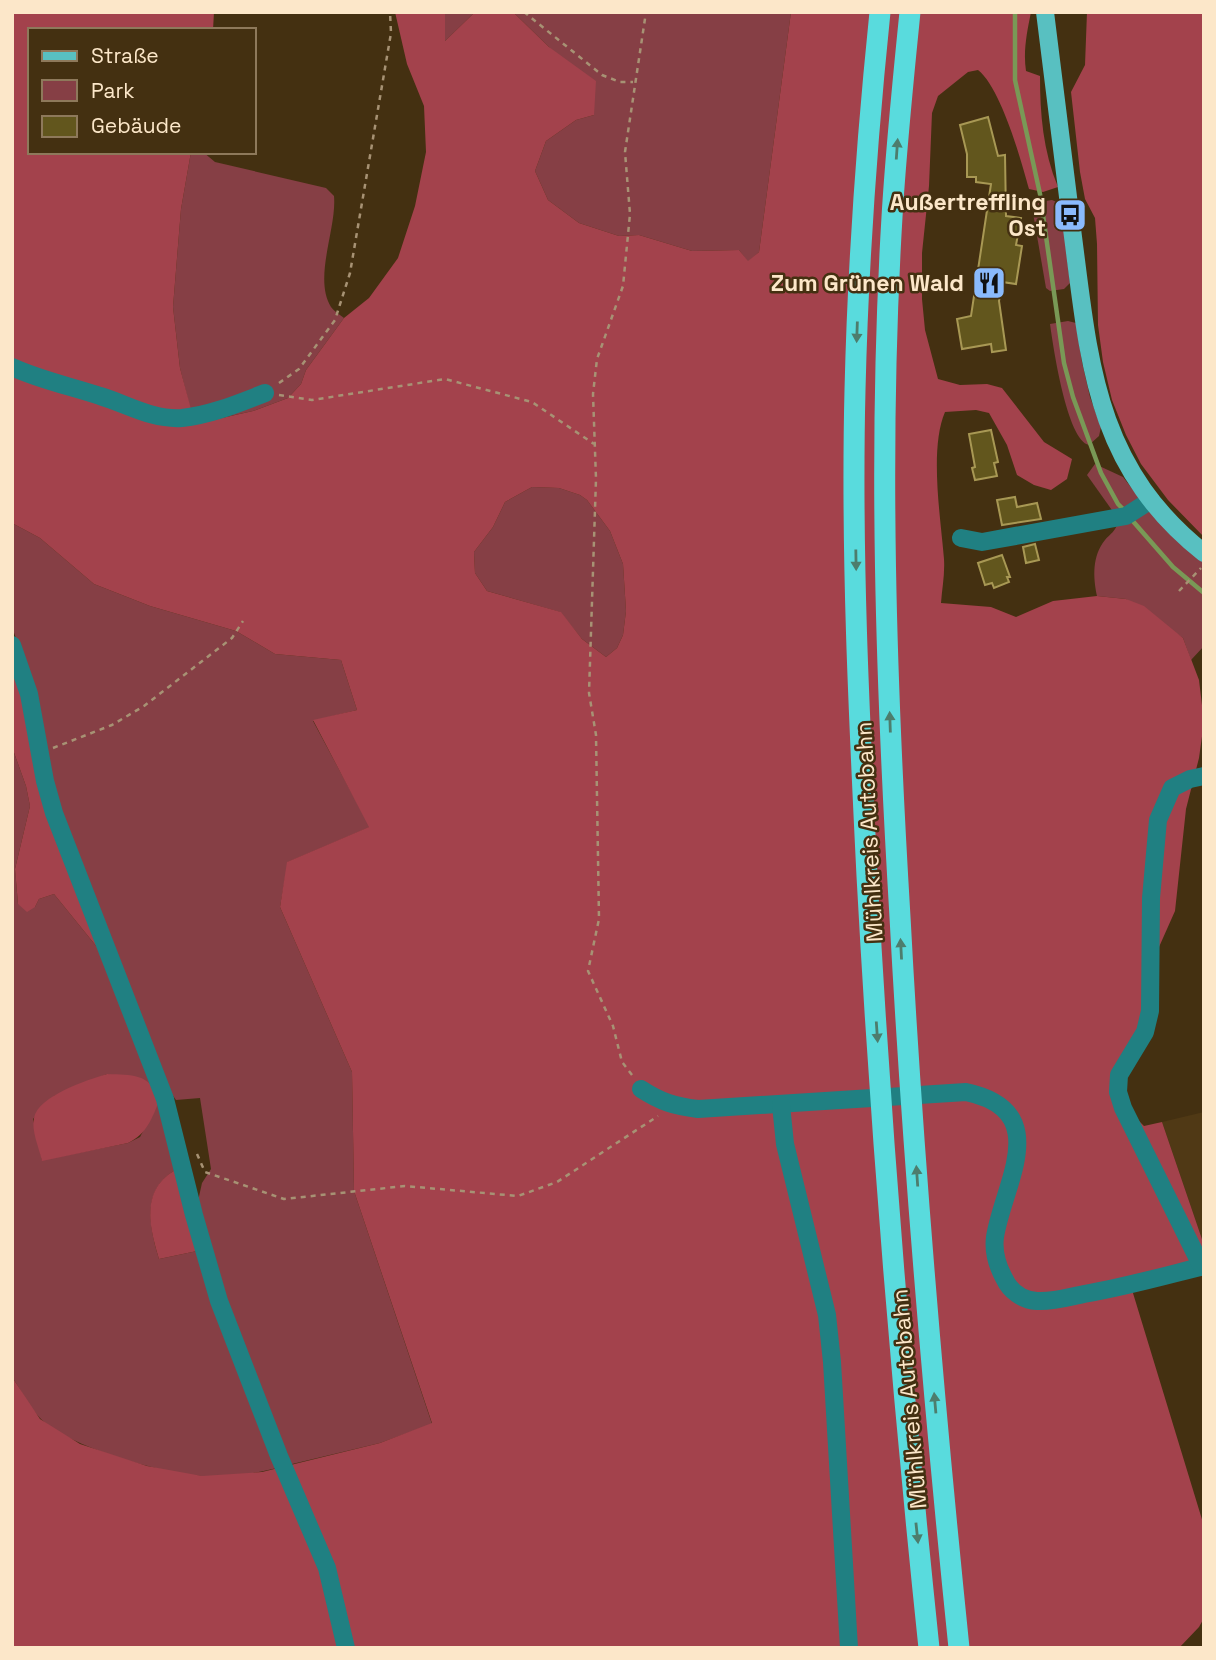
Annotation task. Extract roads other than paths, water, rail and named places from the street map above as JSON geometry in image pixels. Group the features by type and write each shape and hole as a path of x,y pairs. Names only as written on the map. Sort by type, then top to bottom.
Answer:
{"highway":[{"name":"Mühlkreis Autobahn","path":"880,12 868,133 858,297 854,488 857,654 879,1070 901,1361 929,1648"},
{"name":"Mühlkreis Autobahn","path":"910,12 899,114 888,296 885,474 887,634 893,806 918,1191 941,1471 960,1648"}],"main road":[{"path":"1045,12 1090,364 1105,418 1139,508 1177,530 1204,553"}],"street":[{"path":"12,367 34,377 110,399 159,418 184,418 210,412 265,393"},
{"path":"961,538 982,542 1139,508"},
{"path":"12,645 29,694 54,813 165,1099 219,1301 278,1456 327,1568 346,1648"},
{"path":"641,1088 674,1107 698,1109 966,1092 983,1096 998,1104 1009,1116 1016,1132 1016,1167 995,1237 995,1256 1008,1286 1024,1298 1055,1300 1121,1287 1203,1266 1123,1108 1118,1092 1119,1075 1145,1031 1150,1011 1151,898 1158,820 1172,788 1190,779 1204,776"},
{"path":"781,1105 785,1144 827,1315 849,1648"}],"waterway":[{"path":"1015,12 1015,80 1040,194 1064,363 1073,397 1101,473 1118,504 1126,512"},
{"path":"1131,519 1173,567 1204,593"}],"place":[{"name":"Außertreffling Ost","path":"1070,215"},
{"name":"Zum Grünen Wald","path":"989,283"}]}
